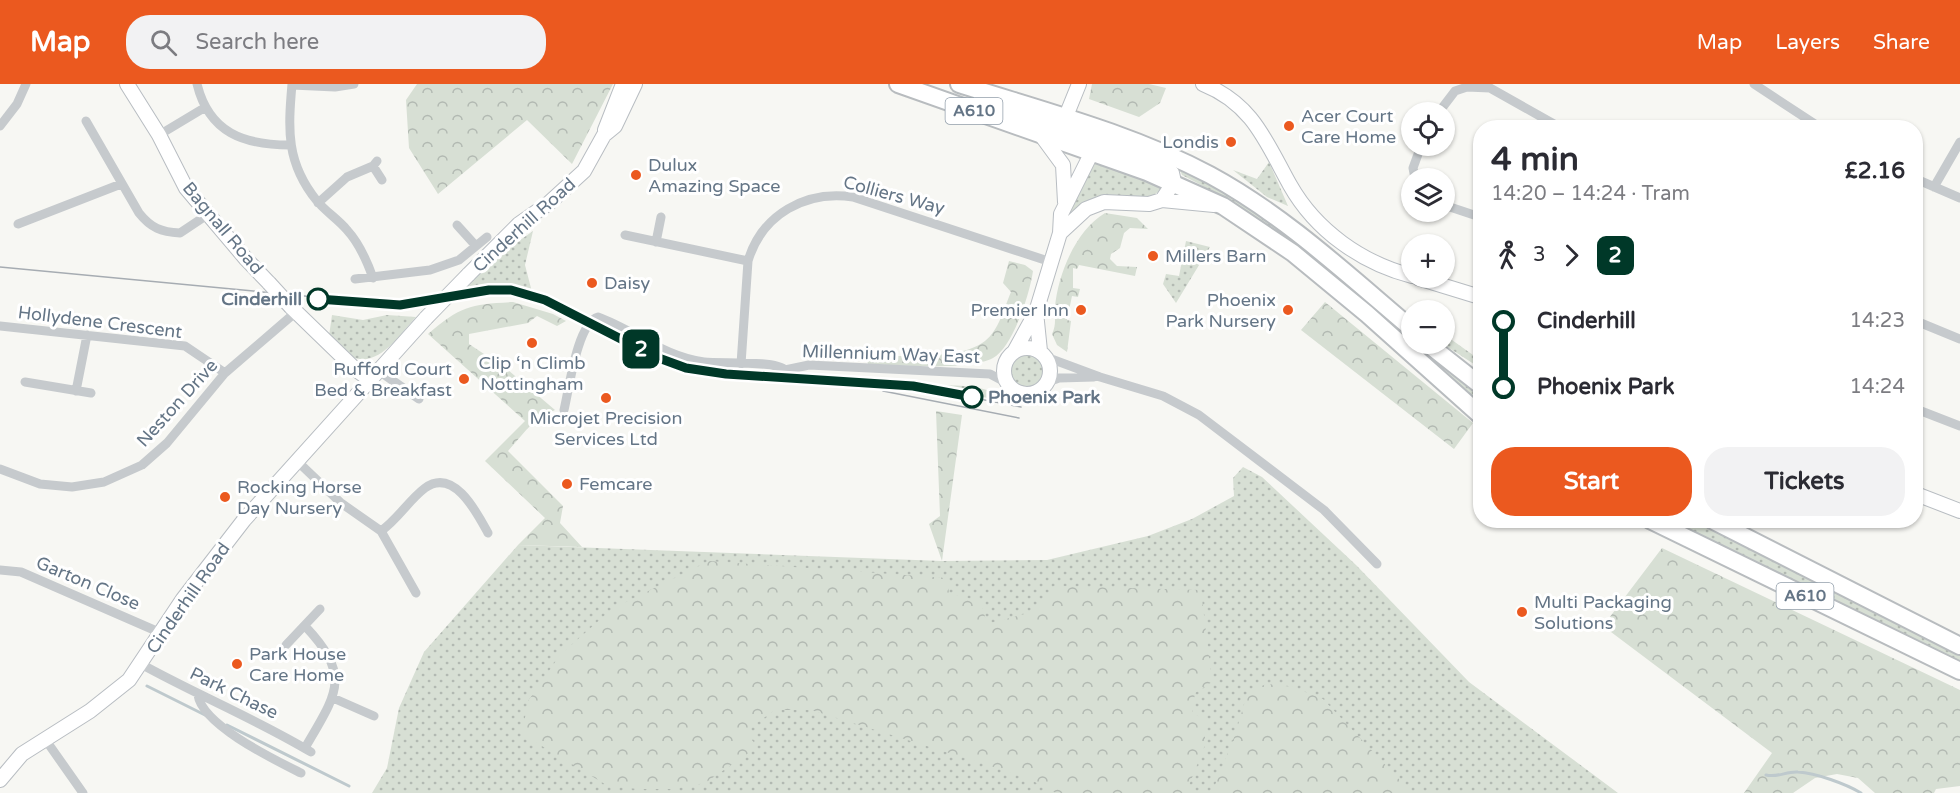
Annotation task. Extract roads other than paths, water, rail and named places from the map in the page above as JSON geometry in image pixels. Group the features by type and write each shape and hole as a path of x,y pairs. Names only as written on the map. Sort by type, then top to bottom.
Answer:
{"highway":[{"name":"A610","path":"898,84 1100,141 1210,176 1268,212 1401,320"},
{"name":"A610","path":"957,84 1055,129 1100,141 1223,206 1262,230 1302,261 1473,409"},
{"path":"1440,354 1473,380"},
{"path":"1449,361 1473,369"},
{"name":"A610","path":"1666,528 1960,671"},
{"name":"A610","path":"1728,528 1960,646"}],"street":[{"path":"0,126 17,104 26,84"},
{"name":"Bagnall Road","path":"127,84 159,135 181,179 207,215 294,310 355,369 374,375"},
{"path":"197,84 204,108 230,133 255,143 290,145"},
{"path":"354,84 335,87 291,84 288,117 290,145 298,173 318,203 347,229 362,252 373,278"},
{"name":"Cinderhill Road","path":"0,780 22,754 116,693 141,664 183,599 244,520 374,375 426,318 519,224 584,171 604,135 606,123 623,84"},
{"name":"Cinderhill Road","path":"604,135 615,126 635,84"},
{"path":"1079,84 1055,129 1063,165 1065,204 1060,232 1036,312 1004,366 1007,383 1017,392 1030,394 1038,392 1048,382 1059,378 1100,377"},
{"path":"1203,84 1224,94 1257,124 1290,186 1325,230 1368,260 1401,272"},
{"path":"1754,84 1809,120"},
{"path":"1447,102 1455,91 1479,87 1490,88 1547,120"},
{"path":"159,135 204,108"},
{"path":"86,121 143,218 160,231 180,233 207,215"},
{"path":"1065,204 1100,141"},
{"path":"1934,187 1960,142"},
{"path":"318,203 347,177 375,164 382,180"},
{"path":"1162,200 1174,182"},
{"path":"1923,182 1960,198"},
{"path":"18,224 122,184"},
{"name":"Colliers Way","path":"741,364 748,261 758,238 781,212 796,203 817,196 853,197 1051,262"},
{"path":"1060,232 1086,209 1098,204 1149,204 1162,200 1223,206"},
{"path":"1455,209 1473,215"},
{"path":"657,242 661,217"},
{"path":"457,225 476,246"},
{"path":"625,235 748,261"},
{"path":"355,279 430,270 459,260 487,237"},
{"path":"1451,288 1473,295"},
{"name":"Neston Drive","path":"0,469 55,487 88,486 122,475 157,454 225,373 294,310"},
{"path":"1036,312 1043,354 1051,369 1048,382"},
{"name":"Millennium Way East","path":"564,410 581,337 589,322 598,316 676,356 695,361 781,366 785,370 809,364 950,371 990,374 1007,383"},
{"path":"1923,324 1960,339"},
{"name":"Hollydene Crescent","path":"0,326 185,346 225,373"},
{"path":"76,391 87,335"},
{"path":"1014,352 1027,347 1100,377 1163,396 1199,416 1324,510 1377,564"},
{"path":"374,375 419,399"},
{"path":"25,382 91,393"},
{"path":"1923,412 1960,426"},
{"path":"297,461 341,503 381,531 416,592"},
{"path":"381,531 425,489 435,484 452,486 469,500 488,533"},
{"path":"1923,497 1960,511"},
{"name":"Garton Close","path":"0,570 21,572 161,633"},
{"path":"286,645 321,609"},
{"path":"305,626 325,647 334,667 336,681 333,698 374,716"},
{"name":"Park Chase","path":"141,664 198,695 272,729 308,750 333,698"},
{"path":"198,695 199,705 216,723 301,773"},
{"path":"358,721 364,711"},
{"path":"45,739 83,793"}],"waterway":[{"path":"147,686 205,715"},
{"path":"227,725 349,786"},
{"path":"1766,775 1774,776 1794,772 1813,774 1861,793"}],"tram line":[{"path":"0,267 400,305 489,290 511,290 545,300 656,357 686,368 726,374 913,386 1021,407"},
{"name":"2","path":"318,299 400,305 423,303 489,290 511,290 545,300 656,357 686,368 726,374 913,386 972,397"},
{"path":"883,391 1019,418"}],"place":[{"name":"Acer Court Care Home","path":"1289,126"},
{"name":"Londis","path":"1231,142"},
{"name":"Dulux Amazing Space","path":"636,175"},
{"name":"Millers Barn","path":"1153,256"},
{"name":"Daisy","path":"592,283"},
{"name":"Cinderhill","path":"318,299"},
{"name":"Premier Inn","path":"1081,310"},
{"name":"Phoenix Park Nursery","path":"1288,310"},
{"name":"Clip ‘n Climb Nottingham","path":"532,343"},
{"name":"Rufford Court Bed & Breakfast","path":"464,379"},
{"name":"Phoenix Park","path":"972,397"},
{"name":"Microjet Precision Services Ltd","path":"606,398"},
{"name":"Femcare","path":"567,484"},
{"name":"Rocking Horse Day Nursery","path":"225,497"},
{"name":"Multi Packaging Solutions","path":"1522,612"},
{"name":"Park House Care Home","path":"237,664"}]}
